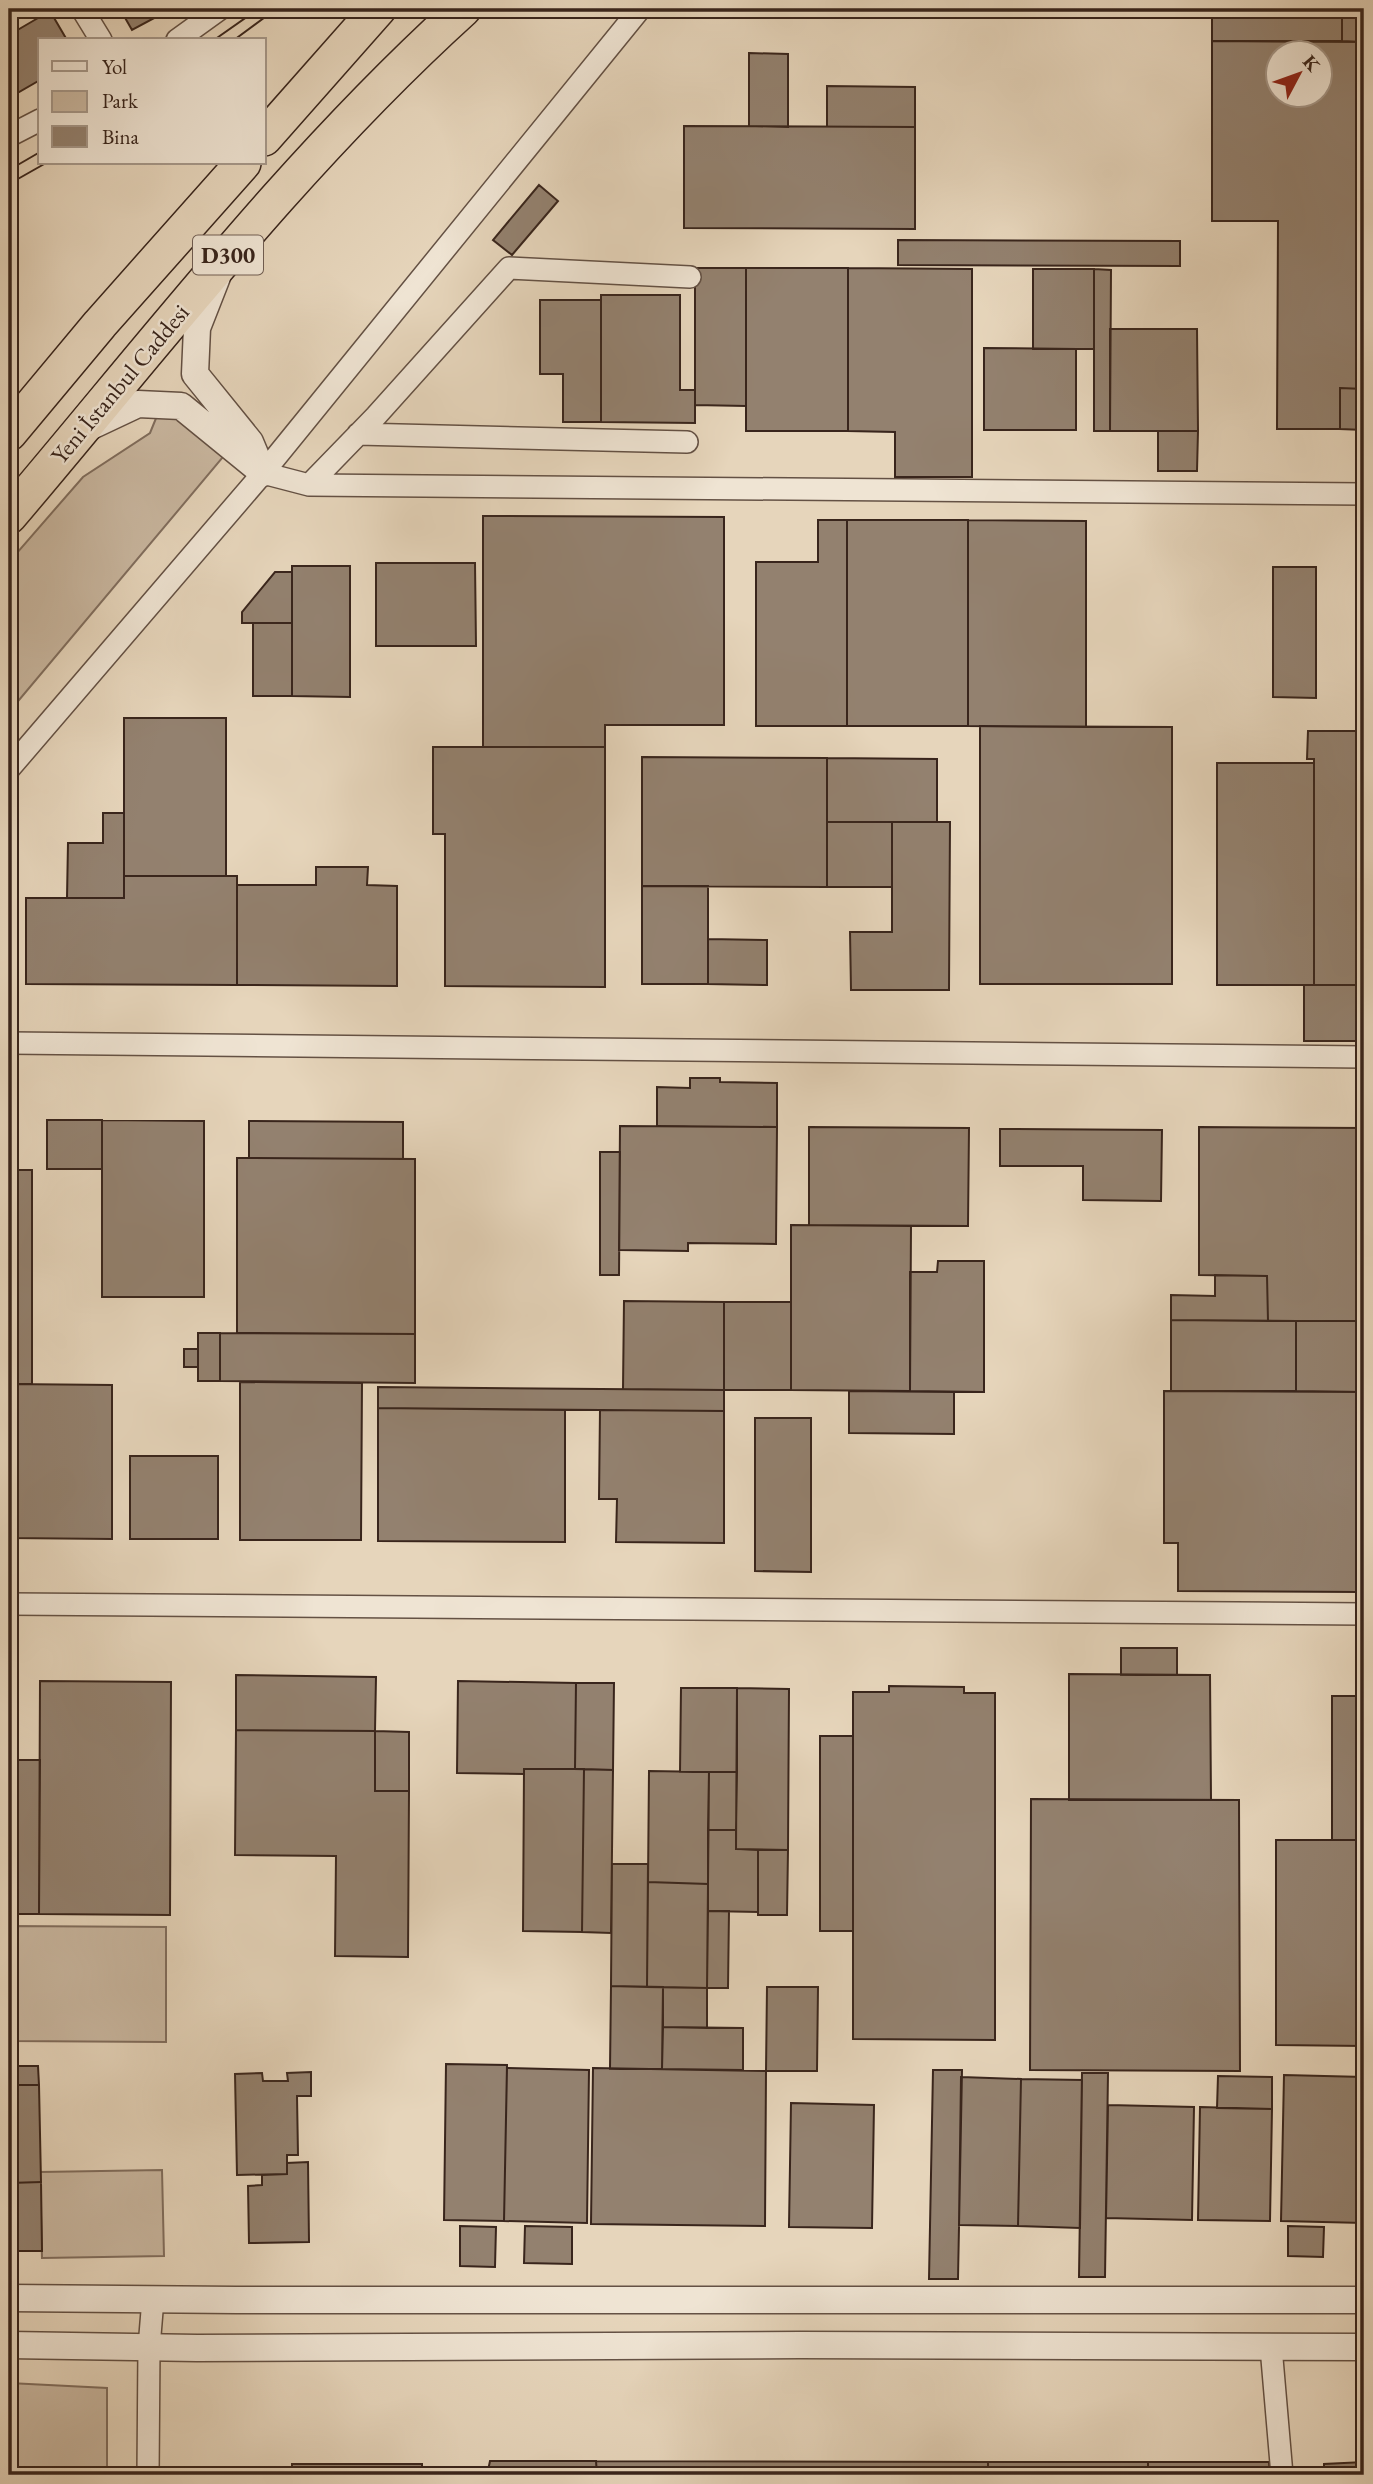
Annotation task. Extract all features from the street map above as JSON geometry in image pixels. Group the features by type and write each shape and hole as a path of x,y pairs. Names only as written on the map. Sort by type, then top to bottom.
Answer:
{"highway":[{"path":"266,136 378,9"},
{"name":"Yeni İstanbul Caddesi","path":"9,516 303,168 362,106 463,9"},
{"name":"D300","path":"9,433 100,324 242,164"}],"street":[{"path":"82,9 100,38"},
{"path":"180,38 220,9"},
{"path":"9,769 263,473 640,9"},
{"path":"9,136 38,121"},
{"path":"223,260 197,328 195,374 250,442 263,473"},
{"path":"309,485 509,268 690,277"},
{"path":"81,432 138,404 181,406 263,473 309,485 1364,494"},
{"path":"358,434 687,442"},
{"path":"9,1043 1364,1057"},
{"path":"9,1604 1364,1614"},
{"path":"9,2298 1364,2300"},
{"path":"148,2475 149,2347 153,2299"},
{"path":"9,2345 1364,2347"},
{"path":"1271,2347 1282,2475"}],"green space":[{"path":"161,406 223,457 9,712 9,562 83,477 150,433"},
{"path":"9,1926 166,1927 166,2042 9,2041"},
{"path":"162,2170 164,2256 42,2258 40,2172"},
{"path":"9,2383 107,2388 107,2475 9,2475"}],"building":[{"path":"120,9 171,9 132,30"},
{"path":"1212,9 1342,9 1342,41 1334,41 1334,38 1264,38 1264,41 1212,41"},
{"path":"1342,9 1364,9 1364,42 1342,41"},
{"path":"50,11 66,38 38,38 38,81 12,96 9,90 9,35"},
{"path":"1212,41 1264,41 1264,108 1334,108 1334,42 1364,42 1364,389 1340,388 1340,429 1277,429 1278,221 1212,221"},
{"path":"749,53 788,54 788,127 749,126"},
{"path":"827,86 915,87 915,127 827,127"},
{"path":"684,126 915,127 915,229 684,228"},
{"path":"539,185 558,201 512,255 493,240"},
{"path":"898,240 1180,241 1180,266 898,265"},
{"path":"695,268 746,268 746,406 695,405"},
{"path":"746,268 848,268 848,431 746,431"},
{"path":"848,268 972,269 972,477 895,477 895,432 848,431"},
{"path":"1033,269 1094,269 1094,349 1033,349"},
{"path":"1094,269 1111,270 1110,431 1094,431"},
{"path":"601,295 680,295 680,390 695,390 695,423 601,422"},
{"path":"540,300 601,300 601,422 563,422 563,374 540,374"},
{"path":"1110,329 1197,329 1198,431 1110,431"},
{"path":"984,348 1076,349 1076,430 984,430"},
{"path":"1340,388 1364,389 1364,430 1340,429"},
{"path":"1158,431 1198,431 1197,471 1158,471"},
{"path":"483,516 724,517 724,725 605,725 605,747 483,747"},
{"path":"818,520 847,520 847,726 756,726 756,562 818,562"},
{"path":"847,520 968,520 968,726 847,726"},
{"path":"968,520 1086,521 1086,727 968,726"},
{"path":"376,563 475,563 476,646 376,646"},
{"path":"292,566 350,566 350,697 292,696"},
{"path":"1273,567 1316,567 1316,698 1273,697"},
{"path":"275,572 292,572 292,623 242,623 242,612"},
{"path":"1361,574 1364,574 1364,623 1361,623"},
{"path":"253,623 292,623 292,696 253,696"},
{"path":"1361,628 1364,628 1364,698 1361,698"},
{"path":"124,718 226,718 226,876 124,876"},
{"path":"980,726 1172,727 1172,984 980,984"},
{"path":"1308,731 1364,731 1364,985 1314,985 1314,759 1307,759"},
{"path":"433,747 605,747 605,987 445,986 445,834 433,834"},
{"path":"642,757 827,758 827,887 642,886"},
{"path":"827,758 937,759 937,822 827,822"},
{"path":"1217,763 1314,763 1314,985 1217,985"},
{"path":"103,813 124,813 124,898 67,898 68,843 103,843"},
{"path":"827,822 892,822 892,887 827,887"},
{"path":"892,822 950,822 949,990 851,990 850,932 892,932"},
{"path":"316,867 368,867 367,885 397,886 397,986 237,985 237,885 316,885"},
{"path":"124,876 237,876 237,985 26,984 26,898 124,898"},
{"path":"642,886 708,886 708,984 642,984"},
{"path":"708,939 767,940 767,985 708,984"},
{"path":"1304,985 1364,985 1363,1041 1304,1041"},
{"path":"690,1078 720,1078 720,1082 777,1083 777,1127 657,1126 657,1087 690,1088"},
{"path":"47,1120 102,1120 102,1169 47,1169"},
{"path":"102,1120 204,1121 204,1297 102,1297"},
{"path":"249,1121 403,1122 403,1159 249,1158"},
{"path":"620,1126 777,1127 776,1244 688,1243 688,1251 619,1250"},
{"path":"809,1127 969,1128 968,1226 809,1225"},
{"path":"1199,1127 1364,1128 1364,1321 1268,1321 1267,1276 1199,1275"},
{"path":"1000,1129 1162,1130 1161,1201 1083,1200 1083,1166 1000,1166"},
{"path":"600,1152 620,1152 619,1275 600,1275"},
{"path":"237,1158 415,1159 415,1334 237,1333"},
{"path":"9,1170 32,1170 32,1384 9,1384"},
{"path":"791,1225 911,1226 910,1391 791,1390"},
{"path":"938,1261 984,1261 984,1392 910,1391 910,1272 937,1272"},
{"path":"1215,1275 1267,1276 1268,1321 1171,1320 1171,1295 1215,1296"},
{"path":"624,1301 724,1302 724,1390 623,1389"},
{"path":"724,1302 791,1302 791,1390 724,1390"},
{"path":"1171,1320 1296,1321 1296,1391 1171,1391"},
{"path":"1296,1321 1364,1321 1364,1392 1296,1391"},
{"path":"198,1333 220,1333 220,1381 198,1381"},
{"path":"220,1333 415,1334 415,1383 220,1381"},
{"path":"184,1349 198,1349 198,1367 184,1367"},
{"path":"240,1382 362,1383 361,1540 240,1540"},
{"path":"9,1384 112,1385 112,1539 9,1538"},
{"path":"378,1387 724,1390 724,1411 378,1408"},
{"path":"849,1391 954,1392 954,1434 849,1433"},
{"path":"1164,1391 1361,1392 1364,1543 1358,1543 1358,1592 1178,1591 1178,1543 1164,1543"},
{"path":"378,1408 565,1410 565,1542 378,1541"},
{"path":"600,1410 724,1411 724,1543 616,1542 617,1499 599,1499"},
{"path":"755,1418 811,1418 811,1572 755,1571"},
{"path":"130,1456 218,1456 218,1539 130,1539"},
{"path":"1121,1648 1177,1648 1177,1675 1121,1675"},
{"path":"1069,1674 1210,1675 1211,1800 1069,1800"},
{"path":"236,1675 376,1677 375,1731 236,1730"},
{"path":"40,1681 171,1682 170,1915 39,1914"},
{"path":"458,1681 576,1683 575,1769 524,1769 524,1774 457,1773"},
{"path":"576,1683 614,1683 613,1770 575,1769"},
{"path":"889,1686 964,1687 964,1693 995,1693 995,2040 853,2039 853,1692 889,1692"},
{"path":"681,1688 737,1688 737,1772 680,1772"},
{"path":"737,1688 789,1689 788,1850 736,1849"},
{"path":"1332,1696 1364,1696 1364,1840 1332,1840"},
{"path":"236,1730 375,1731 375,1791 409,1791 408,1957 335,1956 336,1856 235,1855"},
{"path":"375,1731 409,1732 409,1791 375,1791"},
{"path":"820,1736 853,1736 853,1931 820,1931"},
{"path":"9,1760 40,1760 39,1914 9,1914"},
{"path":"524,1769 584,1769 582,1932 523,1931"},
{"path":"584,1769 613,1770 611,1933 582,1932"},
{"path":"649,1771 709,1772 708,1884 648,1882"},
{"path":"709,1772 737,1772 736,1830 708,1830"},
{"path":"1031,1799 1239,1800 1240,2071 1030,2070"},
{"path":"708,1830 736,1830 736,1849 758,1850 758,1912 708,1911"},
{"path":"1276,1840 1364,1840 1364,2046 1276,2045"},
{"path":"758,1850 788,1850 787,1915 758,1915"},
{"path":"612,1864 648,1864 647,1987 611,1986"},
{"path":"648,1882 708,1884 707,1988 647,1987"},
{"path":"708,1911 729,1911 728,1988 707,1988"},
{"path":"611,1986 663,1987 662,2069 610,2069"},
{"path":"663,1987 707,1988 707,2028 663,2027"},
{"path":"767,1987 818,1987 817,2071 766,2071"},
{"path":"663,2027 743,2028 743,2070 662,2069"},
{"path":"446,2064 507,2065 504,2221 444,2220"},
{"path":"9,2066 38,2066 39,2085 9,2085"},
{"path":"507,2068 589,2070 587,2223 504,2221"},
{"path":"593,2068 766,2071 765,2226 591,2224"},
{"path":"933,2070 962,2070 958,2279 929,2279"},
{"path":"311,2072 311,2096 297,2096 298,2155 287,2155 287,2174 237,2175 235,2074 262,2073 263,2081 288,2081 287,2073"},
{"path":"1082,2073 1108,2073 1105,2277 1079,2277"},
{"path":"1284,2075 1364,2077 1364,2223 1281,2221"},
{"path":"1218,2076 1272,2077 1272,2109 1217,2108"},
{"path":"961,2077 1021,2079 1018,2226 959,2225"},
{"path":"1021,2079 1082,2080 1080,2228 1018,2226"},
{"path":"9,2085 39,2085 41,2182 9,2183"},
{"path":"791,2103 874,2105 872,2228 789,2227"},
{"path":"1108,2105 1194,2107 1192,2220 1106,2218"},
{"path":"1200,2107 1272,2109 1270,2221 1198,2220"},
{"path":"308,2162 309,2242 249,2243 248,2186 262,2185 262,2175 287,2174 287,2163"},
{"path":"41,2182 42,2251 9,2251 9,2183"},
{"path":"460,2226 496,2227 495,2267 460,2266"},
{"path":"525,2226 572,2227 572,2264 524,2263"},
{"path":"1288,2226 1324,2227 1323,2257 1288,2256"},
{"path":"490,2461 596,2461 597,2475 487,2475"},
{"path":"596,2461 988,2462 988,2475 597,2475"},
{"path":"988,2462 1148,2462 1148,2475 988,2475"},
{"path":"1148,2462 1269,2462 1270,2475 1148,2475"},
{"path":"1364,2462 1364,2475 1324,2475 1324,2464"},
{"path":"292,2464 422,2464 422,2475 292,2475"}],"tram line":[{"path":"217,38 258,9"},
{"path":"237,38 276,9"},
{"path":"9,170 38,153"},
{"path":"9,184 44,164"}]}
